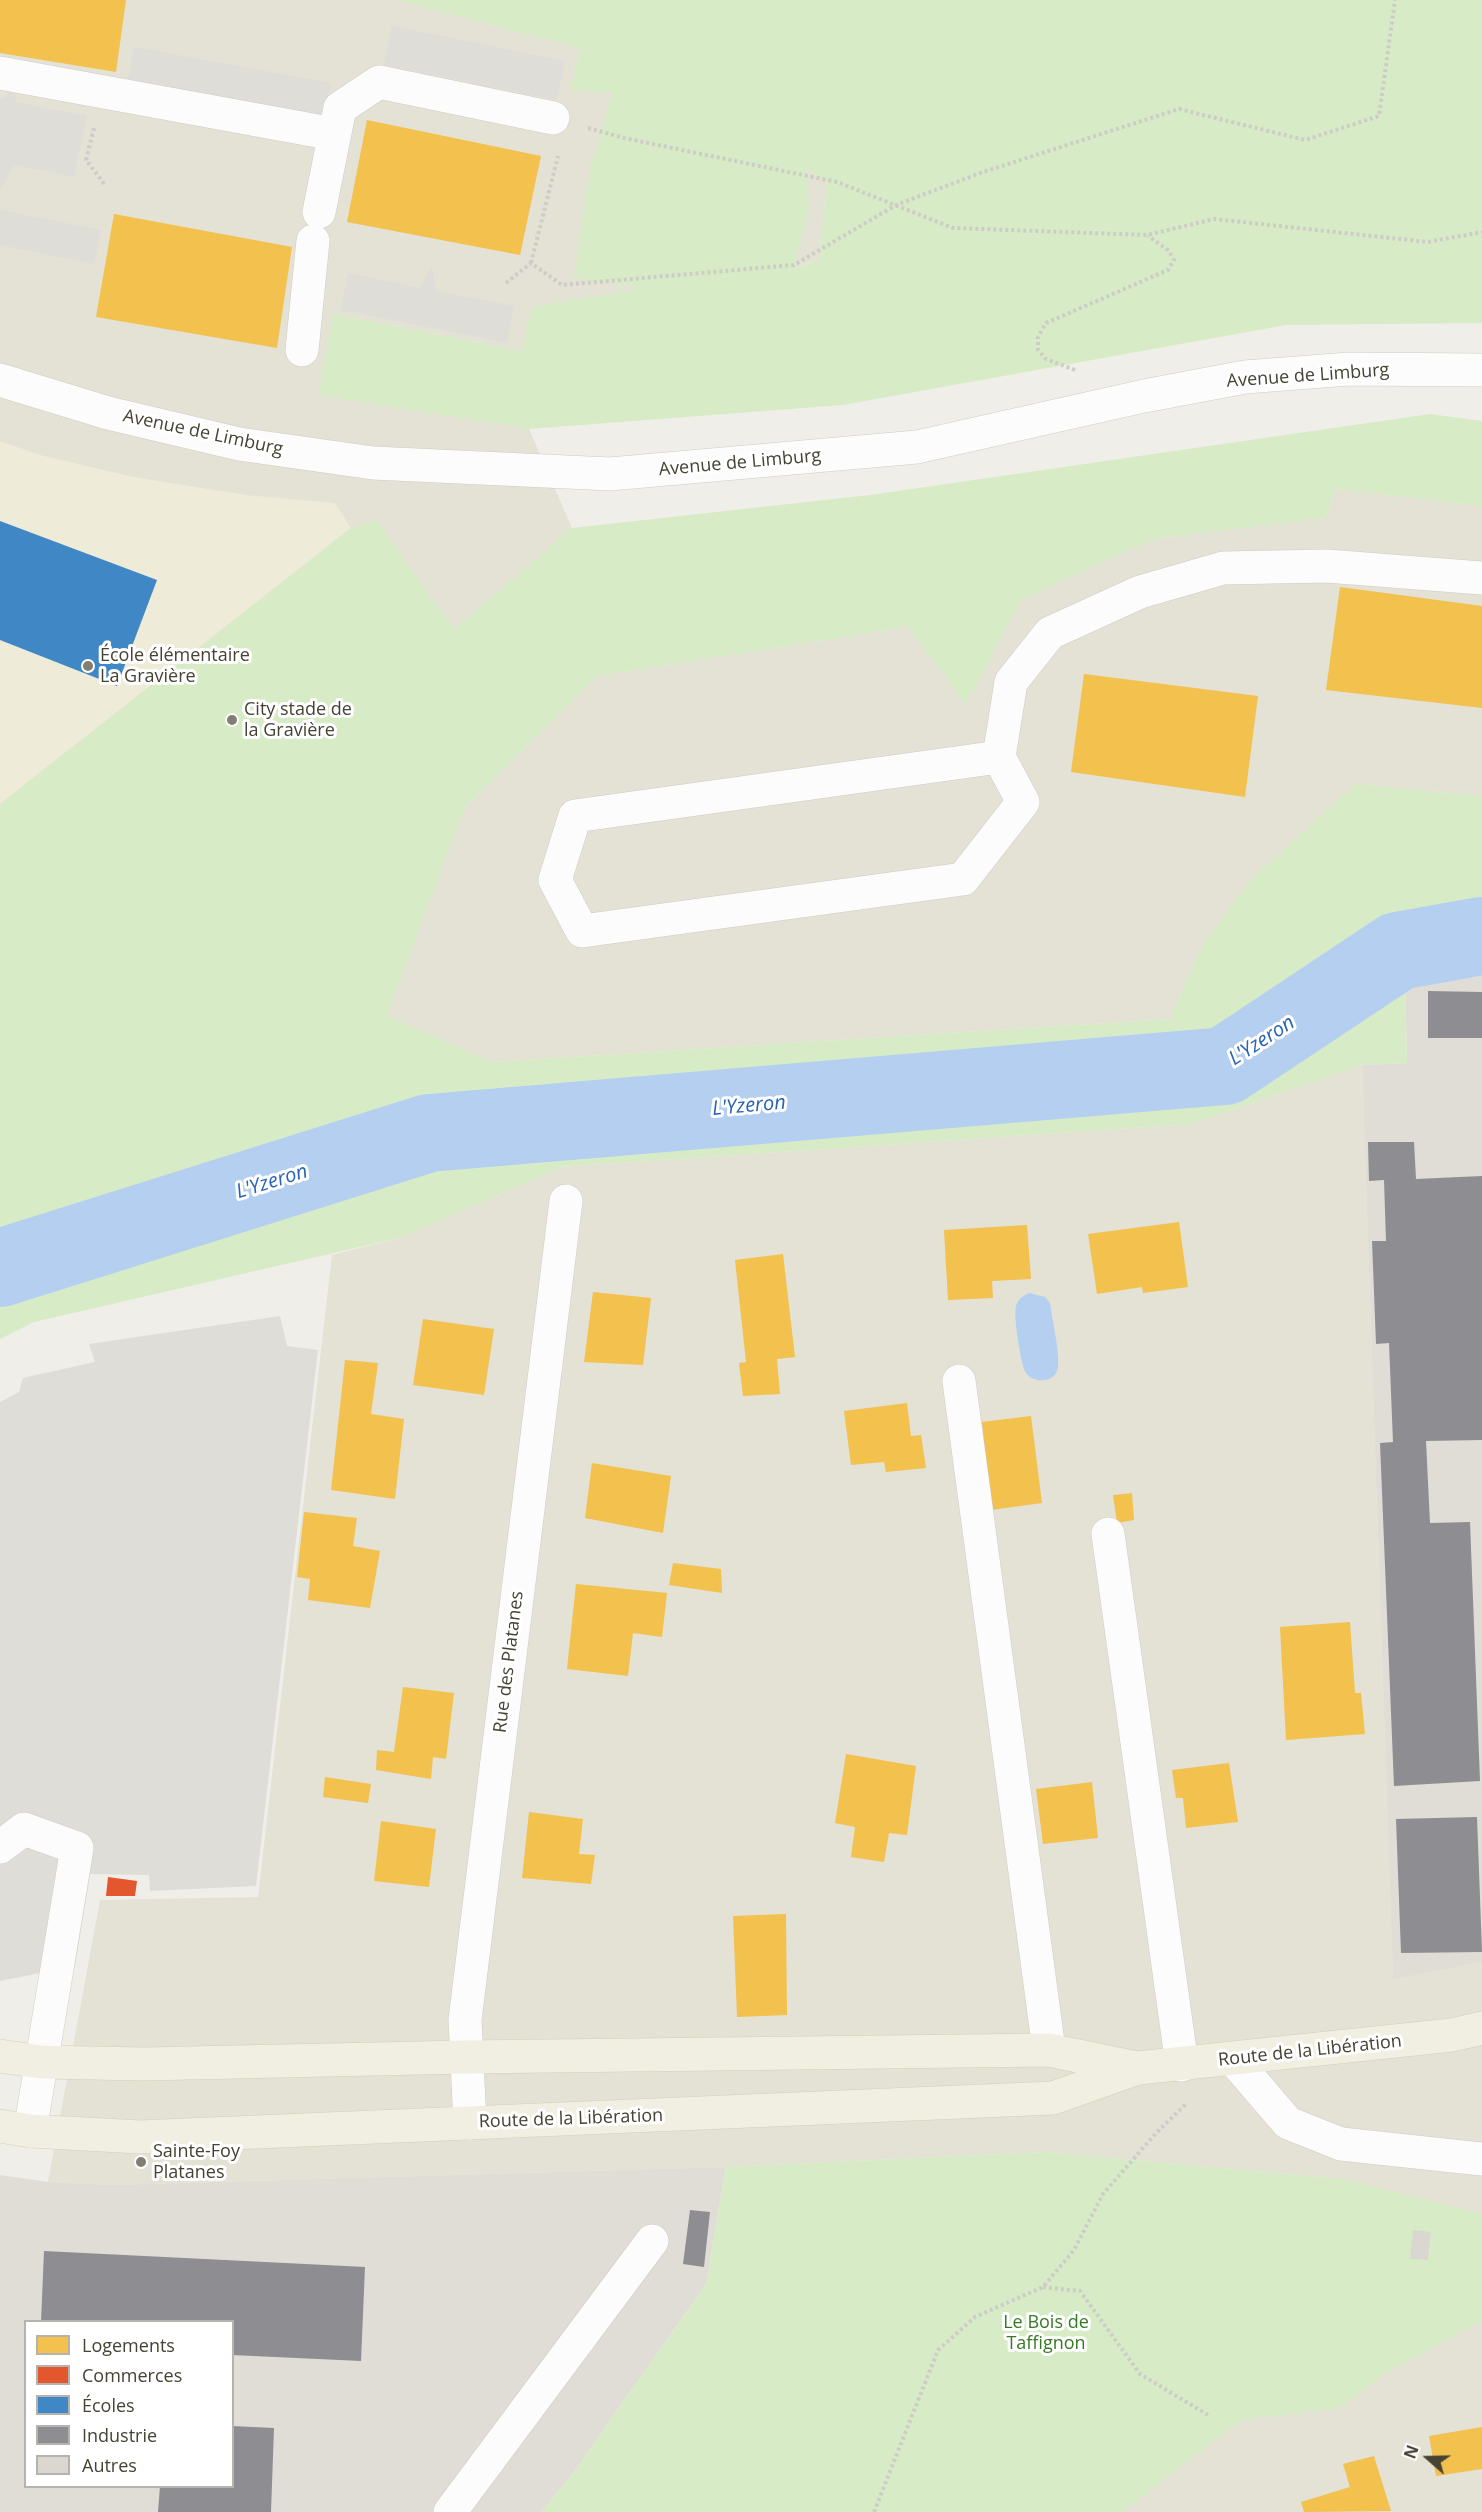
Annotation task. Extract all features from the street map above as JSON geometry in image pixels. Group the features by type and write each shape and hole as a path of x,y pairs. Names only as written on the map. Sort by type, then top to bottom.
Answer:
{"main road":[{"name":"Route de la Libération","path":"0,2056 41,2062 143,2064 467,2057 1049,2050 1138,2068 1452,2035 1482,2028"},
{"name":"Route de la Libération","path":"15,2128 140,2137 1053,2098 1138,2068"}],"street":[{"path":"0,74 334,134"},
{"path":"302,350 316,227 340,108 379,82 560,120"},
{"name":"Avenue de Limburg","path":"0,380 108,413 239,444 373,463 610,474 917,447 1144,396 1245,377 1349,369 1482,370"},
{"path":"999,757 575,816 555,880 582,931 963,879 1023,802 999,757 1011,682 1050,633 1140,592 1223,568 1327,566 1482,578"},
{"name":"Rue des Platanes","path":"470,2123 465,2020 566,1201"},
{"path":"959,1381 1049,2050"},
{"path":"1108,1534 1182,2065"},
{"path":"12,1838 77,1848 41,2062 15,2128"},
{"path":"1233,2059 1288,2123 1341,2144 1482,2159"},
{"path":"450,2512 652,2241"}],"path":[{"path":"531,263 562,285 794,266 896,205 983,172 1179,109 1305,140 1379,116 1395,0"},
{"path":"506,283 531,263 560,120 624,138 837,182 954,228 1147,235 1214,219 1428,242 1482,232"},
{"path":"95,123 86,160 105,185"},
{"path":"1079,371 1047,359 1038,350 1038,337 1046,323 1167,270 1174,260 1168,250 1147,235"},
{"path":"874,2512 938,2350 975,2317 1043,2287 1074,2250 1102,2194 1156,2133 1190,2100"},
{"path":"1043,2287 1080,2291 1140,2374 1208,2415"}],"shaded area":[{"path":"0,0 396,0 580,48 570,90 699,97 827,182 819,258 793,270 521,351 333,314 319,395 529,429 572,528 132,905 0,932"},
{"path":"392,26 565,61 557,100 489,86 477,102 470,82 384,65"},
{"path":"134,47 331,83 324,120 127,83"},
{"path":"16,76 16,102 87,116 74,177 15,165 0,189 0,98 4,99"},
{"path":"0,210 101,230 94,264 0,245"},
{"path":"432,267 436,291 514,306 507,343 341,310 348,273 420,288"},
{"name":"École élémentaire La Gravière","path":"0,441 40,455 134,477 246,495 335,503 351,528 0,804"},
{"path":"1335,489 1482,506 1482,796 1356,784 1253,877 1202,945 1170,1019 492,1062 386,1016 465,807 597,676 908,627 966,705 1021,600 1153,539 1326,518"},
{"path":"1405,975 1482,975 1482,1962 1393,1979 1362,1065 1407,1063"},
{"path":"1362,1065 1393,1978 1482,1962 1482,2214 1343,2179 1045,2152 726,2167 112,2185 48,2182 100,1900 258,1897 332,1255 403,1237 561,1167 1191,1124"},
{"path":"280,1316 287,1346 318,1350 256,1886 150,1891 149,1875 90,1874 75,1966 0,1981 0,1402 19,1392 23,1378 95,1362 89,1344"},
{"path":"726,2167 706,2284 571,2476 541,2512 0,2512 0,2175 48,2182 112,2185"},
{"path":"1482,2320 1482,2512 1121,2512 1242,2420 1339,2407 1385,2374"}],"green space":[{"path":"396,0 1482,0 1482,323 1286,325 843,405 529,429 318,395 333,314 521,351 532,307 642,288 574,278 588,179 612,93 570,90 580,48","holes":["806,169 827,182 819,258 794,270 809,208"]},
{"path":"1430,414 1482,421 1482,506 1335,489 1326,518 1153,539 1021,600 966,705 908,627 597,676 465,807 387,1016 492,1062 1170,1019 1202,945 1253,877 1356,784 1482,796 1482,975 1405,975 1407,1063 1362,1065 1191,1124 561,1167 403,1237 34,1322 0,1339 0,804 351,528 376,520 454,629 572,528 870,495"},
{"name":"Le Bois de Taffignon","path":"1045,2152 1343,2179 1482,2214 1482,2320 1385,2374 1339,2408 1242,2420 1121,2512 541,2512 571,2476 706,2284 726,2167"}],"water":[{"path":"1029,1293 1045,1297 1050,1303 1057,1344 1058,1367 1049,1379 1034,1379 1024,1369 1015,1311 1018,1301"}],"building: Logements":[{"path":"0,0 126,0 116,72 0,53"},
{"path":"367,120 541,156 520,255 347,222"},
{"path":"114,214 292,247 277,348 96,317"},
{"path":"1340,587 1482,606 1482,708 1326,690"},
{"path":"1084,674 1258,696 1245,797 1071,772"},
{"path":"1179,1222 1188,1287 1143,1293 1142,1287 1097,1294 1088,1234"},
{"path":"1027,1225 1031,1279 992,1281 993,1298 948,1300 944,1230"},
{"path":"783,1254 795,1357 777,1359 780,1394 743,1396 739,1363 746,1362 735,1260"},
{"path":"593,1292 651,1298 643,1365 584,1362"},
{"path":"423,1319 494,1329 484,1395 413,1385"},
{"path":"345,1360 378,1363 371,1414 404,1419 395,1499 331,1490"},
{"path":"907,1403 911,1436 921,1435 926,1468 886,1472 884,1462 851,1465 844,1411"},
{"path":"1031,1416 1042,1503 991,1510 982,1422"},
{"path":"592,1463 671,1476 663,1533 585,1518"},
{"path":"1132,1493 1134,1520 1117,1523 1113,1495"},
{"path":"304,1512 357,1518 353,1546 380,1551 370,1608 308,1600 310,1579 297,1577"},
{"path":"673,1563 721,1569 722,1593 669,1585"},
{"path":"576,1584 667,1593 662,1637 633,1633 628,1676 567,1669"},
{"path":"1350,1622 1355,1693 1361,1693 1365,1734 1286,1740 1280,1627"},
{"path":"403,1687 454,1693 446,1759 433,1757 431,1779 376,1770 377,1750 394,1752"},
{"path":"846,1754 916,1766 907,1835 889,1833 884,1862 851,1857 855,1827 835,1823"},
{"path":"1229,1763 1238,1822 1186,1828 1183,1798 1176,1798 1172,1770"},
{"path":"325,1777 371,1784 368,1803 323,1797"},
{"path":"1092,1782 1098,1838 1043,1844 1036,1789"},
{"path":"529,1812 583,1819 579,1854 595,1855 591,1884 522,1878"},
{"path":"381,1821 436,1829 429,1887 374,1881"},
{"path":"786,1914 787,2015 737,2017 733,1916"},
{"path":"1482,2427 1482,2469 1436,2476 1429,2436"},
{"path":"1374,2456 1391,2511 1304,2512 1301,2502 1350,2487 1343,2464"}],"building: Commerces":[{"path":"108,1877 137,1881 135,1896 106,1896"}],"building: Écoles":[{"path":"0,521 157,580 117,686 0,640"}],"building: Industrie":[{"path":"1428,991 1482,992 1482,1038 1428,1038"},
{"path":"1368,1142 1414,1142 1416,1179 1482,1176 1482,1440 1426,1441 1430,1523 1470,1522 1480,1781 1394,1786 1380,1443 1393,1442 1389,1343 1376,1344 1372,1241 1386,1241 1384,1180 1369,1181"},
{"path":"1477,1817 1482,1952 1401,1953 1396,1819"},
{"path":"690,2210 710,2212 704,2267 683,2264"},
{"path":"44,2251 365,2267 361,2361 234,2355 234,2320 41,2320"},
{"path":"234,2426 274,2428 271,2512 158,2512 160,2488 234,2488"}],"building: Autres":[{"path":"1413,2230 1431,2232 1428,2260 1410,2259"}],"waterway":[{"name":"L'Yzeron","path":"0,1268 429,1133 1225,1066 1398,951 1482,936"}],"place":[{"name":"École élémentaire La Gravière","path":"88,666"},
{"name":"City stade de la Gravière","path":"232,720"},
{"name":"Sainte-Foy Platanes","path":"141,2162"}]}
